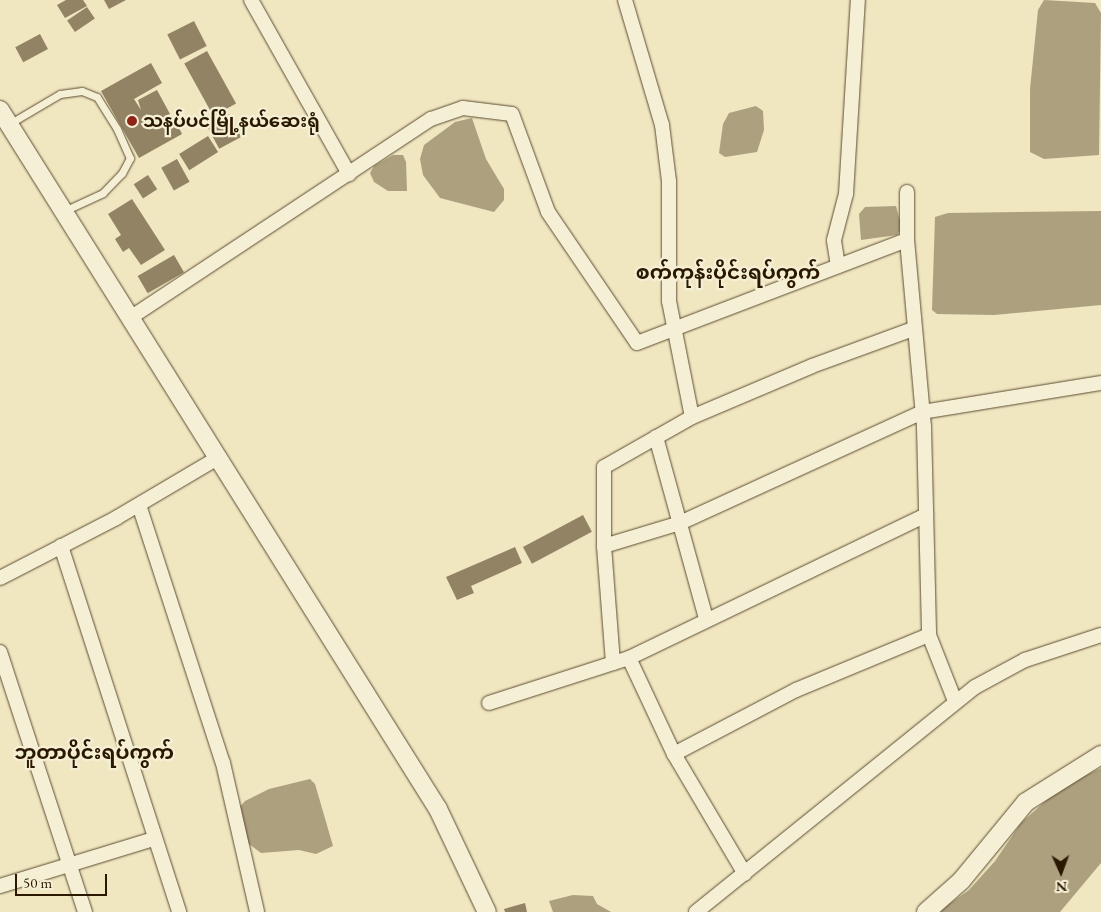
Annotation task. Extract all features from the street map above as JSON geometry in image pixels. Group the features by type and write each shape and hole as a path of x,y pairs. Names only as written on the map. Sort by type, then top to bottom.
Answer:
{"street":[{"path":"251,0 349,174"},
{"path":"625,0 662,125 669,181 673,330 692,417"},
{"path":"838,266 834,240 846,194 858,0"},
{"path":"130,318 431,120 463,108 512,114 548,212 637,343 907,240"},
{"path":"4,117 438,809 488,912"},
{"path":"907,192 907,240 913,329 922,412 929,635 955,701"},
{"path":"613,663 604,546 604,467 692,417 812,366 913,329"},
{"path":"604,546 680,523 922,412 1101,383"},
{"path":"656,437 706,619"},
{"path":"0,578 139,505 219,457"},
{"path":"139,505 222,763 257,912"},
{"path":"489,703 629,658 706,619 926,515"},
{"path":"61,546 178,912"},
{"path":"674,754 796,690 929,635"},
{"path":"696,912 955,701 1026,660 1101,635"},
{"path":"0,652 71,863 85,912"},
{"path":"629,658 674,754 745,874"},
{"path":"926,912 961,881 1026,802 1101,755"},
{"path":"0,886 154,839"}],"lane":[{"path":"4,117 60,94 82,92 97,97 117,129 130,158 122,173 102,193 63,212"}],"shaded area":[{"path":"1044,0 1095,3 1101,13 1099,155 1044,159 1030,152 1030,89 1038,10"},
{"path":"756,106 763,111 764,130 757,152 725,157 719,153 723,124 729,113"},
{"path":"472,118 486,159 504,189 504,200 494,212 440,198 423,175 420,159 424,145 455,122"},
{"path":"393,155 403,155 406,162 407,191 388,191 374,182 370,173 374,166"},
{"path":"896,206 902,228 897,235 861,240 859,214 865,207"},
{"path":"1101,211 1101,305 994,315 937,314 932,310 935,217 948,213"},
{"path":"1101,768 1101,863 1060,912 938,912 969,890 995,861 1021,823 1060,788"},
{"path":"310,779 315,784 333,846 316,854 299,850 261,853 241,838 237,810 245,801 269,789"},
{"path":"573,895 593,896 597,904 611,912 553,912 549,901"}],"building":[{"path":"66,0 83,0 87,6 65,18 57,5"},
{"path":"104,0 126,0 109,9"},
{"path":"87,7 95,19 75,32 67,20"},
{"path":"194,21 207,46 180,60 167,35"},
{"path":"40,34 48,49 23,62 15,47"},
{"path":"207,51 236,103 213,116 184,64"},
{"path":"151,63 162,83 134,99 141,110 138,100 157,90 170,114 152,124 147,114 143,117 149,129 173,116 182,134 139,158 101,91"},
{"path":"229,114 241,137 219,149 207,126"},
{"path":"208,136 218,152 189,170 179,154"},
{"path":"177,159 190,182 174,190 161,168"},
{"path":"148,175 157,189 143,199 134,184"},
{"path":"132,199 165,250 141,265 129,248 123,252 115,239 121,235 108,214"},
{"path":"174,255 184,272 148,293 138,276"},
{"path":"583,515 592,532 532,564 523,547"},
{"path":"515,547 522,563 471,586 474,593 457,600 446,577"},
{"path":"525,903 527,912 505,912 504,909"}],"place":[{"name":"သနပ်ပင်မြို့နယ်ဆေးရုံ","path":"132,121"}],"district":[{"name":"စက်ကုန်းပိုင်းရပ်ကွက်","path":"728,272"},
{"name":"ဘူတာပိုင်းရပ်ကွက်","path":"94,752"}]}
